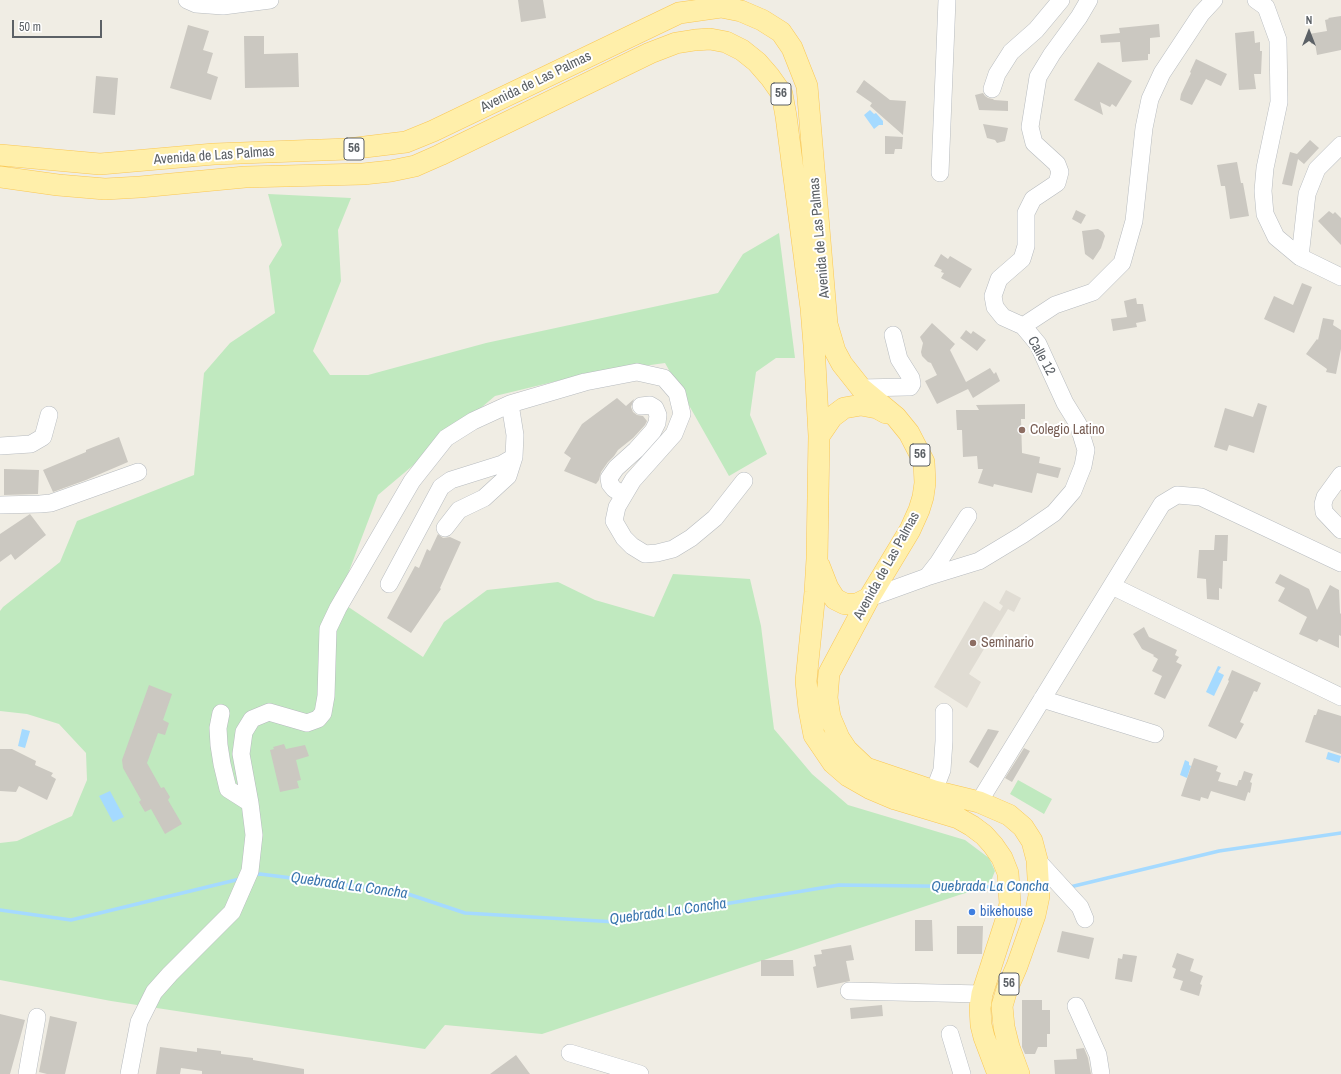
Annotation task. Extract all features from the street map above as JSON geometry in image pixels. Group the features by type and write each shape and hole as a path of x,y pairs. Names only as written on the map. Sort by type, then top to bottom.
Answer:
{"main road":[{"name":"Avenida de Las Palmas","path":"0,155 100,164 214,154 348,149 406,142 433,131 679,13 721,7 741,11 762,20 781,32 792,48 807,86 827,324 835,351 842,364 861,388 896,417 910,433 924,462 925,483 923,497 910,530 869,598 829,672 827,698 830,717 839,738 847,750 866,768 934,791 979,802 1009,816 1023,827 1032,841 1038,867 1039,896 1035,915 1002,1006 1004,1027 1009,1047 1019,1074"},
{"name":"Avenida de Las Palmas","path":"0,177 58,185 105,189 245,177 364,174 390,171 415,166 440,155 650,53 676,43 710,39 726,42 742,50 757,62 782,94 811,308 819,436 817,559 806,681 814,735 834,763 848,776 895,799 958,818 972,826 993,845 1002,858 1008,873 1010,904 982,994 980,1008 981,1025 984,1037 998,1074"},
{"path":"819,436 832,417 844,408 860,405 877,408 896,417"},
{"path":"817,559 828,588 836,599 845,604 857,604 869,598"}],"street":[{"path":"187,0 196,4 223,6 270,0"},
{"path":"940,173 947,0"},
{"path":"992,89 997,74 1011,52 1036,30 1061,0"},
{"name":"Calle 12","path":"869,598 927,576 979,561 1054,514 1073,491 1080,472 1086,450 1078,424 1066,403 1038,344 1022,326 1003,317 995,308 993,296 999,279 1022,259 1026,246 1026,213 1033,199 1057,183 1060,172 1057,164 1034,143 1030,127 1038,77 1089,0"},
{"path":"1022,326 1054,306 1093,292 1122,263 1134,221 1144,128 1150,99 1162,73 1183,40 1201,14 1214,0"},
{"path":"1256,0 1266,7 1278,40 1279,102 1265,168 1263,191 1265,214 1276,238 1300,257 1341,277"},
{"path":"1300,257 1307,194 1317,168 1341,145"},
{"path":"861,388 910,387 912,384 911,378 899,359 893,335"},
{"path":"129,1074 139,1022 154,992 232,912 250,871 254,835 241,754 244,732 252,719 269,712 307,723 318,719 323,713 326,696 328,629 338,608 412,481 446,438 472,421 510,404 585,382 638,372 664,378 678,393 682,414 674,434 633,480 621,501 614,521 624,538 632,546 645,554 674,549 691,538 715,518 744,481"},
{"path":"445,528 459,510 484,498 508,476 514,457 515,435 510,404"},
{"path":"621,501 610,484 609,478 616,468 636,450 653,431 657,423 658,415 655,408 650,404 641,406"},
{"path":"0,446 31,444 42,437 49,415"},
{"path":"389,584 441,487 451,480 502,464 514,457"},
{"path":"0,505 40,504 51,502 138,472"},
{"path":"1341,475 1325,497 1323,504 1324,512 1341,530"},
{"path":"979,802 1162,504 1177,495 1201,497 1341,563"},
{"path":"927,576 938,563 968,516"},
{"path":"1112,586 1341,697"},
{"path":"1042,699 1155,734"},
{"path":"934,791 942,770 944,712"},
{"path":"221,713 218,728 219,745 228,790 250,803"},
{"path":"1038,867 1080,907 1085,920"},
{"path":"849,992 982,994"},
{"path":"1076,1006 1098,1056 1102,1074"},
{"path":"27,1074 37,1017"},
{"path":"950,1034 962,1074"},
{"path":"570,1052 640,1074"}],"shaded area":[{"name":"Seminario","path":"1006,590 1021,598 1014,612 1008,609 969,674 981,682 967,708 934,687 984,601 1000,611 1003,606 999,603"}],"green space":[{"path":"268,194 351,198 338,230 341,281 313,351 330,375 368,375 486,343 718,293 743,254 779,233 795,358 776,358 756,372 750,415 767,454 729,476 665,363 586,374 495,396 378,495 338,600 423,657 444,622 487,590 558,582 595,600 654,617 673,574 750,579 761,626 774,729 812,774 848,805 965,840 989,858 995,871 991,881 976,890 542,1034 445,1025 425,1049 111,1001 0,980 0,843 17,841 72,816 87,780 86,753 59,724 27,714 0,711 0,611 3,607 60,562 77,521 194,475 204,373 230,343 275,313 269,266 282,245"},
{"path":"1018,780 1052,799 1044,814 1010,794"}],"water":[{"path":"870,110 874,114 876,113 883,121 883,125 879,125 874,129 864,115"},
{"path":"1218,666 1221,667 1218,672 1224,675 1214,696 1206,692"},
{"path":"22,729 30,731 25,748 18,746"},
{"path":"1328,752 1341,756 1339,763 1326,759"},
{"path":"1185,760 1189,762 1189,765 1191,766 1187,778 1180,775"},
{"path":"110,791 124,817 113,822 99,796"}],"building":[{"path":"518,0 543,0 546,18 521,22"},
{"path":"1341,16 1341,50 1317,55 1315,43 1311,44 1309,34 1327,31 1325,20 1329,19 1328,18"},
{"path":"1159,24 1160,37 1150,38 1150,54 1148,54 1148,60 1122,62 1120,42 1101,43 1100,35 1120,33 1119,28"},
{"path":"188,25 209,31 203,50 213,53 207,73 218,77 211,100 170,88"},
{"path":"1254,31 1255,43 1260,42 1260,51 1262,51 1261,74 1254,74 1256,89 1239,90 1235,33"},
{"path":"244,36 264,36 264,54 298,53 299,87 245,88"},
{"path":"1196,59 1227,74 1221,86 1206,79 1192,105 1180,100 1181,94"},
{"path":"1098,62 1132,81 1116,107 1112,104 1110,107 1100,102 1103,115 1074,100"},
{"path":"96,76 118,78 115,115 93,113"},
{"path":"864,80 890,100 906,101 903,135 870,106 872,103 856,92"},
{"path":"983,93 988,98 994,100 1008,101 1008,111 979,110 975,95"},
{"path":"983,124 1008,128 1005,141 997,143 995,140 987,138"},
{"path":"885,136 903,137 902,149 895,149 894,154 885,154"},
{"path":"1310,140 1319,148 1304,164 1298,159 1292,186 1282,184 1290,152 1297,154"},
{"path":"1237,162 1241,183 1243,183 1249,216 1230,219 1225,186 1221,186 1217,165"},
{"path":"1076,210 1086,215 1081,224 1072,219"},
{"path":"1329,211 1333,214 1335,212 1341,218 1341,245 1318,221"},
{"path":"1098,229 1103,232 1105,236 1101,248 1093,260 1085,254 1082,231"},
{"path":"941,254 948,259 950,256 972,269 960,288 941,278 944,273 941,272 942,270 934,266"},
{"path":"1302,283 1312,287 1294,333 1264,319 1274,296 1293,305"},
{"path":"1136,298 1137,304 1143,304 1146,321 1136,323 1137,327 1113,331 1111,319 1127,317 1124,301"},
{"path":"1323,318 1334,320 1333,325 1341,330 1341,349 1336,374 1326,372 1327,369 1306,354 1317,339 1318,340"},
{"path":"932,323 955,344 950,350 966,382 990,368 994,374 996,372 1000,381 973,398 968,389 937,404 925,381 937,375 931,363 922,356 921,352 923,343 920,337"},
{"path":"966,330 971,334 973,331 986,340 977,351 960,338"},
{"path":"617,398 626,406 634,399 631,407 633,412 637,415 643,416 647,421 645,425 633,438 618,450 608,462 601,472 599,480 596,484 564,471 571,458 564,453 582,424"},
{"path":"1258,403 1267,406 1254,453 1229,445 1227,451 1214,447 1225,408 1253,417"},
{"path":"1025,404 1025,419 1021,419 1022,453 1040,457 1039,463 1061,468 1058,478 1037,473 1032,493 994,484 993,487 978,483 983,469 978,469 977,456 963,457 962,430 957,430 956,410 979,410 976,405"},
{"path":"119,437 128,462 53,492 43,470 86,452 86,450"},
{"path":"4,469 39,470 38,494 4,495"},
{"path":"30,514 46,535 15,560 11,554 0,562 0,534"},
{"path":"438,534 443,538 450,537 461,542 440,588 441,589 411,633 387,618 415,566 419,568 427,549 430,551"},
{"path":"1215,535 1228,535 1227,561 1223,561 1222,589 1219,588 1219,600 1207,599 1206,579 1197,578 1199,550 1214,550"},
{"path":"1280,574 1309,589 1317,610 1330,585 1339,590 1341,636 1339,635 1339,648 1319,639 1317,642 1299,634 1307,617 1278,601 1285,588 1275,583"},
{"path":"1144,627 1149,637 1177,650 1175,655 1179,657 1176,662 1182,665 1165,699 1154,694 1162,676 1152,671 1158,659 1153,656 1154,655 1142,649 1133,634"},
{"path":"1232,670 1261,683 1257,692 1254,691 1240,722 1244,724 1236,739 1208,726 1229,681 1228,680"},
{"path":"149,685 172,694 163,720 169,723 165,735 158,733 147,763 161,788 164,787 170,797 168,800 182,824 165,834 151,809 145,812 139,802 141,800 123,768 122,760"},
{"path":"1318,709 1341,716 1341,754 1305,742 1314,715 1316,715"},
{"path":"988,729 999,731 978,768 969,762"},
{"path":"284,744 286,749 305,745 309,756 296,760 301,780 297,781 299,788 280,792 270,750 274,749 273,747"},
{"path":"1024,748 1030,751 1012,782 1005,778"},
{"path":"0,749 12,749 36,761 35,765 53,773 51,776 56,779 47,800 19,786 16,792 0,791"},
{"path":"1194,758 1218,766 1216,771 1221,773 1218,781 1237,786 1244,771 1253,774 1250,782 1252,783 1250,793 1248,792 1245,801 1211,791 1208,799 1201,797 1200,801 1181,796"},
{"path":"915,920 932,920 933,951 915,951"},
{"path":"957,926 983,926 982,954 957,954"},
{"path":"1062,931 1094,938 1089,959 1057,952"},
{"path":"851,945 854,960 846,961 850,981 817,988 813,967 816,966 814,955 822,954 821,950"},
{"path":"1177,953 1194,959 1190,971 1203,976 1200,984 1202,985 1199,996 1180,990 1183,981 1173,978 1176,969 1172,967"},
{"path":"1123,954 1137,956 1132,982 1115,979 1118,958 1122,959"},
{"path":"761,960 793,960 794,976 761,976"},
{"path":"1022,1000 1042,1000 1042,1010 1050,1010 1050,1034 1047,1034 1047,1047 1038,1047 1035,1054 1025,1054 1022,1047"},
{"path":"882,1005 883,1016 851,1019 850,1008"},
{"path":"0,1014 25,1020 10,1074 0,1074"},
{"path":"50,1016 77,1022 65,1074 47,1074 39,1072"},
{"path":"160,1047 197,1052 197,1048 221,1051 221,1054 253,1058 253,1060 304,1069 304,1074 202,1074 202,1071 181,1068 180,1074 156,1074"},
{"path":"1084,1048 1088,1058 1091,1074 1055,1074 1054,1060 1077,1059 1076,1049"},
{"path":"516,1055 530,1074 490,1074"}],"waterway":[{"name":"Quebrada La Concha","path":"1070,887 1219,851 1341,833"},
{"name":"Quebrada La Concha","path":"254,875 260,874 402,892 465,913 616,922 839,885 1002,887"},
{"name":"Quebrada La Concha","path":"0,910 71,920 240,879"},
{"name":"Quebrada La Concha","path":"1016,887 1032,887"}],"place":[{"name":"Colegio Latino","path":"1022,430"},
{"name":"Seminario","path":"973,643"},
{"name":"bikehouse","path":"972,912"}]}
